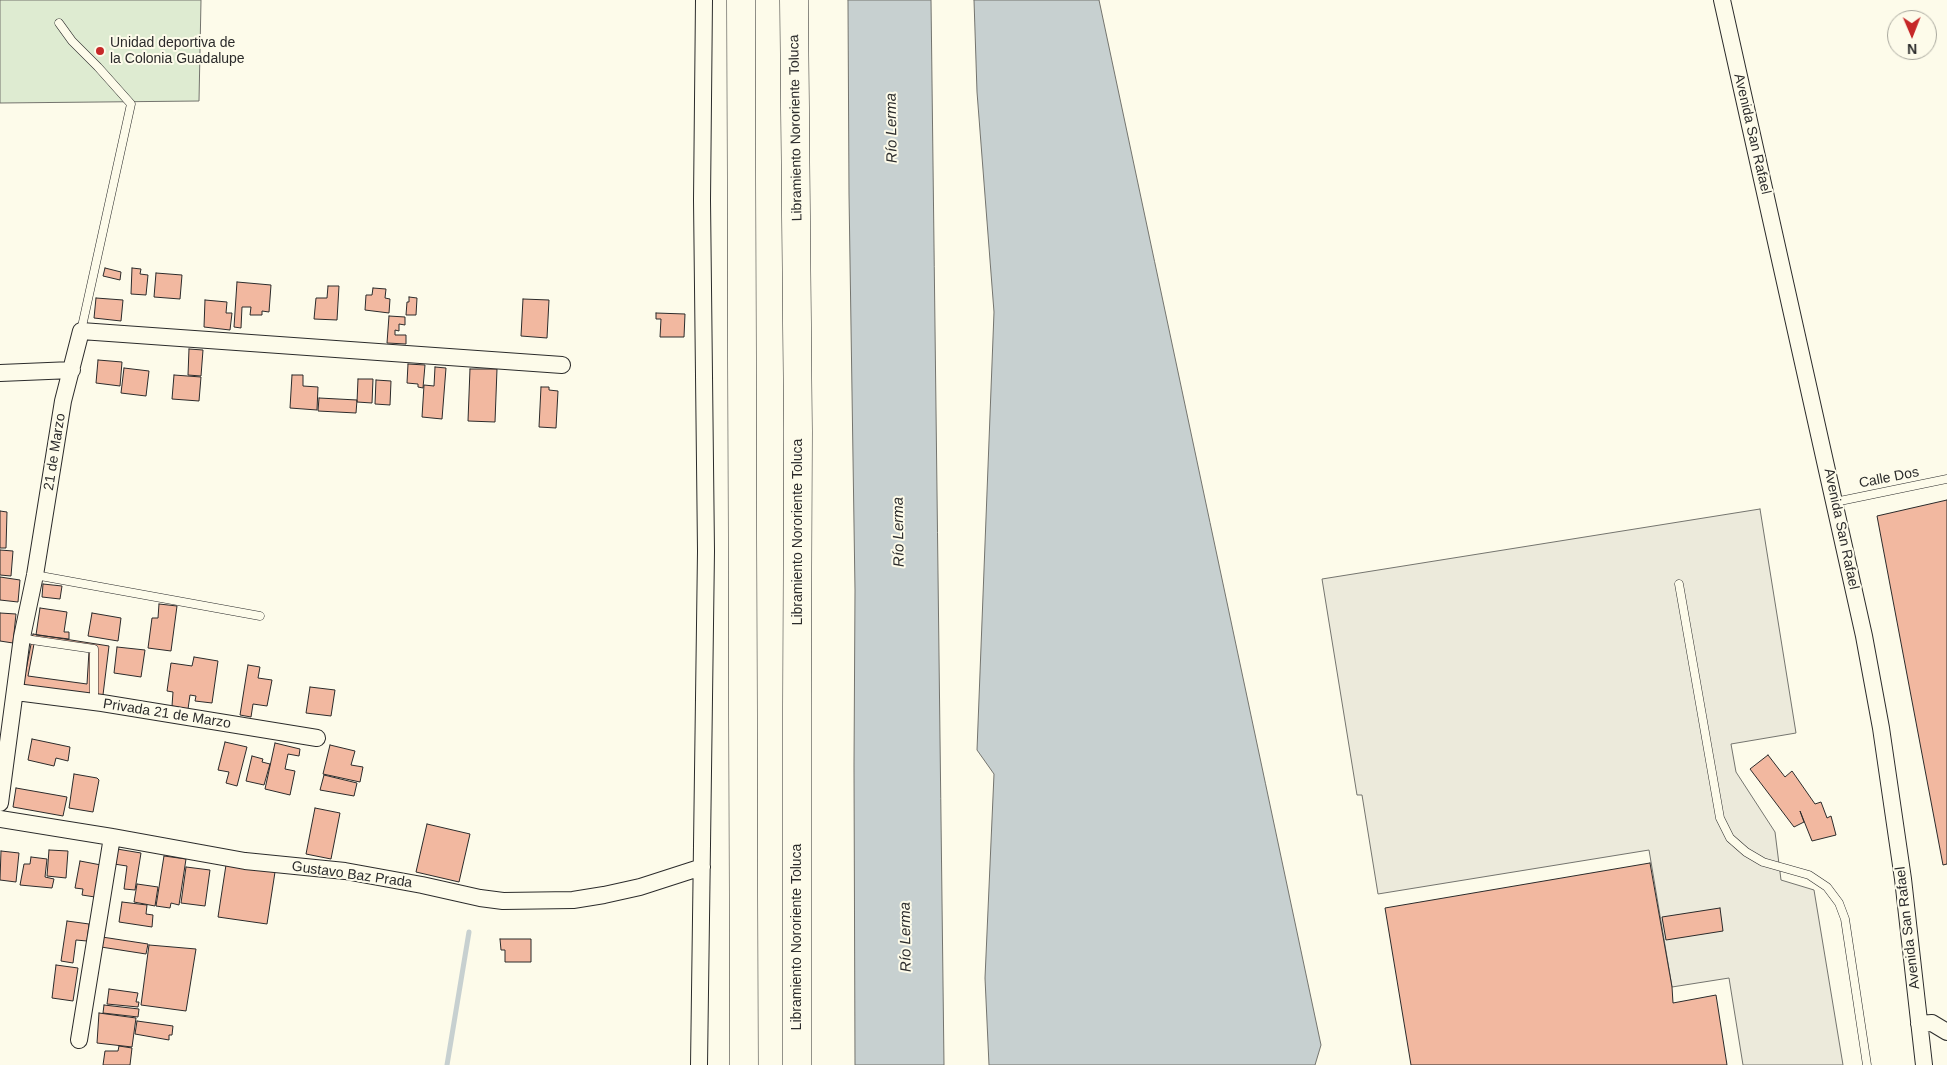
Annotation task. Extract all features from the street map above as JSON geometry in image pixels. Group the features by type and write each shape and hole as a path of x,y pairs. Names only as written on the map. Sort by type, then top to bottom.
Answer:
{"highway":[{"path":"741,0 744,1065"},
{"name":"Libramiento Nororiente Toluca","path":"794,0 798,431 796,706 797,1065"}],"street":[{"path":"699,1065 706,551 702,200 704,0"},
{"name":"Avenida San Rafael","path":"1722,0 1864,636 1881,728 1903,879 1924,1065"},
{"path":"80,331 562,364"},
{"name":"21 de Marzo","path":"0,803 22,637 63,401 80,331"},
{"path":"0,373 72,370"},
{"name":"Privada 21 de Marzo","path":"16,692 94,702 317,738"},
{"name":"Gustavo Baz Prada","path":"0,819 112,836 245,861 354,873 503,901 572,900 604,895 640,887 702,868"},
{"path":"78,1040 112,836"},
{"path":"1919,1024 1932,1023 1947,1032"}],"lane":[{"name":"21 de Marzo","path":"59,23 72,41 131,104 80,331"},
{"name":"Calle Dos","path":"1835,502 1947,479"},
{"path":"34,575 260,616"},
{"path":"1678,584 1720,818 1730,838 1746,852 1763,862 1809,875 1827,887 1839,903 1845,919 1867,1065"},
{"path":"22,637 94,649 94,702"}],"green space":[{"name":"Unidad deportiva de la Colonia Guadalupe","path":"0,0 201,0 199,101 0,103"}],"shaded area":[{"path":"1760,509 1796,733 1731,744 1736,772 1775,832 1781,880 1814,890 1843,1065 1743,1065 1729,978 1672,987 1649,850 1378,894 1362,795 1357,795 1322,579"}],"water":[{"name":"Río Lerma","path":"848,0 931,0 944,1065 855,1065 855,590"},
{"path":"974,0 1099,0 1321,1045 1315,1065 989,1065 985,978 994,774 977,750 994,312 977,92"}],"building":[{"path":"105,268 121,272 120,280 103,276"},
{"path":"132,268 141,269 140,274 148,275 146,295 131,294"},
{"path":"156,273 182,275 180,299 154,297"},
{"path":"237,282 271,285 269,312 262,311 262,315 250,315 251,307 242,307 241,328 234,327"},
{"path":"328,286 339,286 337,320 314,319 316,298 327,298"},
{"path":"373,288 386,289 385,298 390,299 389,313 365,310 366,295 372,295"},
{"path":"409,297 417,298 416,315 406,315"},
{"path":"96,298 123,300 121,321 94,318"},
{"path":"523,299 549,300 547,338 521,336"},
{"path":"205,300 227,302 226,313 232,313 230,330 204,327"},
{"path":"656,313 685,314 684,337 660,337 661,319 656,319"},
{"path":"389,316 405,317 405,325 399,324 399,331 395,330 395,335 406,335 406,344 387,343"},
{"path":"189,349 203,350 201,376 188,375"},
{"path":"98,360 122,362 120,386 96,383"},
{"path":"408,364 425,365 423,388 418,387 418,384 407,383"},
{"path":"435,367 446,368 442,419 422,417 424,385 434,386"},
{"path":"124,368 149,371 146,396 121,393"},
{"path":"470,369 497,369 495,422 468,421"},
{"path":"174,375 201,377 199,401 172,399"},
{"path":"292,375 303,375 303,386 318,387 317,410 290,408"},
{"path":"358,379 373,379 372,403 357,402"},
{"path":"376,380 391,381 390,405 375,404"},
{"path":"541,387 549,387 549,390 558,391 556,428 539,427"},
{"path":"319,398 357,400 356,413 318,411"},
{"path":"1947,500 1947,864 1943,865 1877,516"},
{"path":"0,511 7,512 6,548 0,548"},
{"path":"0,550 13,551 11,576 0,575"},
{"path":"0,577 20,580 18,602 0,600"},
{"path":"43,584 62,586 60,599 42,597"},
{"path":"159,604 177,606 171,651 148,648 152,618 158,618"},
{"path":"40,608 67,612 64,632 69,632 69,639 36,635"},
{"path":"0,613 16,614 13,643 0,641"},
{"path":"92,613 121,618 118,641 88,636"},
{"path":"33,634 109,646 102,703 22,691"},
{"path":"34,644 89,651 87,684 28,676"},
{"path":"117,647 145,650 141,677 114,673"},
{"path":"194,657 218,661 212,703 195,701 196,696 190,695 188,709 172,706 173,692 167,691 171,663 192,666"},
{"path":"248,665 260,667 258,678 272,680 267,706 253,704 251,717 240,715"},
{"path":"310,687 335,690 331,716 306,713"},
{"path":"32,739 70,747 68,761 56,758 54,766 28,760"},
{"path":"225,742 247,747 237,786 226,783 229,772 218,770"},
{"path":"275,743 300,749 299,756 288,754 285,769 295,771 290,795 265,789"},
{"path":"330,745 355,751 351,765 363,767 360,782 323,774"},
{"path":"1768,755 1785,777 1792,771 1815,804 1821,802 1827,818 1831,816 1836,835 1812,841 1800,811 1804,822 1794,827 1750,769"},
{"path":"252,756 263,759 262,762 270,764 264,785 246,781"},
{"path":"74,774 99,780 93,812 69,808"},
{"path":"324,775 357,783 354,796 320,790"},
{"path":"16,788 67,797 63,816 13,807"},
{"path":"315,808 340,813 331,859 306,854"},
{"path":"427,824 470,834 459,882 416,872"},
{"path":"117,849 141,853 135,890 124,889 127,866 114,864"},
{"path":"49,850 68,851 66,878 47,876"},
{"path":"1,851 19,853 16,882 0,880"},
{"path":"164,856 186,859 179,905 171,903 170,908 156,906"},
{"path":"31,857 47,859 45,877 54,879 52,888 20,885 24,864 30,864"},
{"path":"80,861 101,865 95,897 82,895 83,889 75,888"},
{"path":"1650,863 1672,987 1673,1003 1716,995 1727,1065 1411,1065 1385,908"},
{"path":"226,865 275,872 267,924 218,917"},
{"path":"186,867 210,870 205,906 181,903"},
{"path":"137,884 158,887 155,906 134,902"},
{"path":"122,902 147,905 146,914 153,915 152,927 119,922"},
{"path":"1720,908 1723,931 1666,940 1662,917"},
{"path":"67,921 89,924 87,941 76,940 73,963 61,961"},
{"path":"102,937 148,944 146,954 101,947"},
{"path":"500,939 531,939 531,962 505,962 505,950 501,950"},
{"path":"149,945 196,949 186,1011 141,1005"},
{"path":"56,965 78,968 73,1001 52,998"},
{"path":"109,989 138,993 136,1002 139,1002 138,1007 107,1004"},
{"path":"104,1005 139,1009 138,1017 103,1013"},
{"path":"99,1013 136,1018 132,1047 97,1043"},
{"path":"137,1021 173,1026 172,1035 169,1035 169,1040 135,1034"},
{"path":"119,1046 132,1048 130,1065 103,1065 105,1051 118,1051"}],"waterway":[{"path":"447,1065 469,932"}],"place":[{"name":"Unidad deportiva de la Colonia Guadalupe","path":"100,51"}]}
